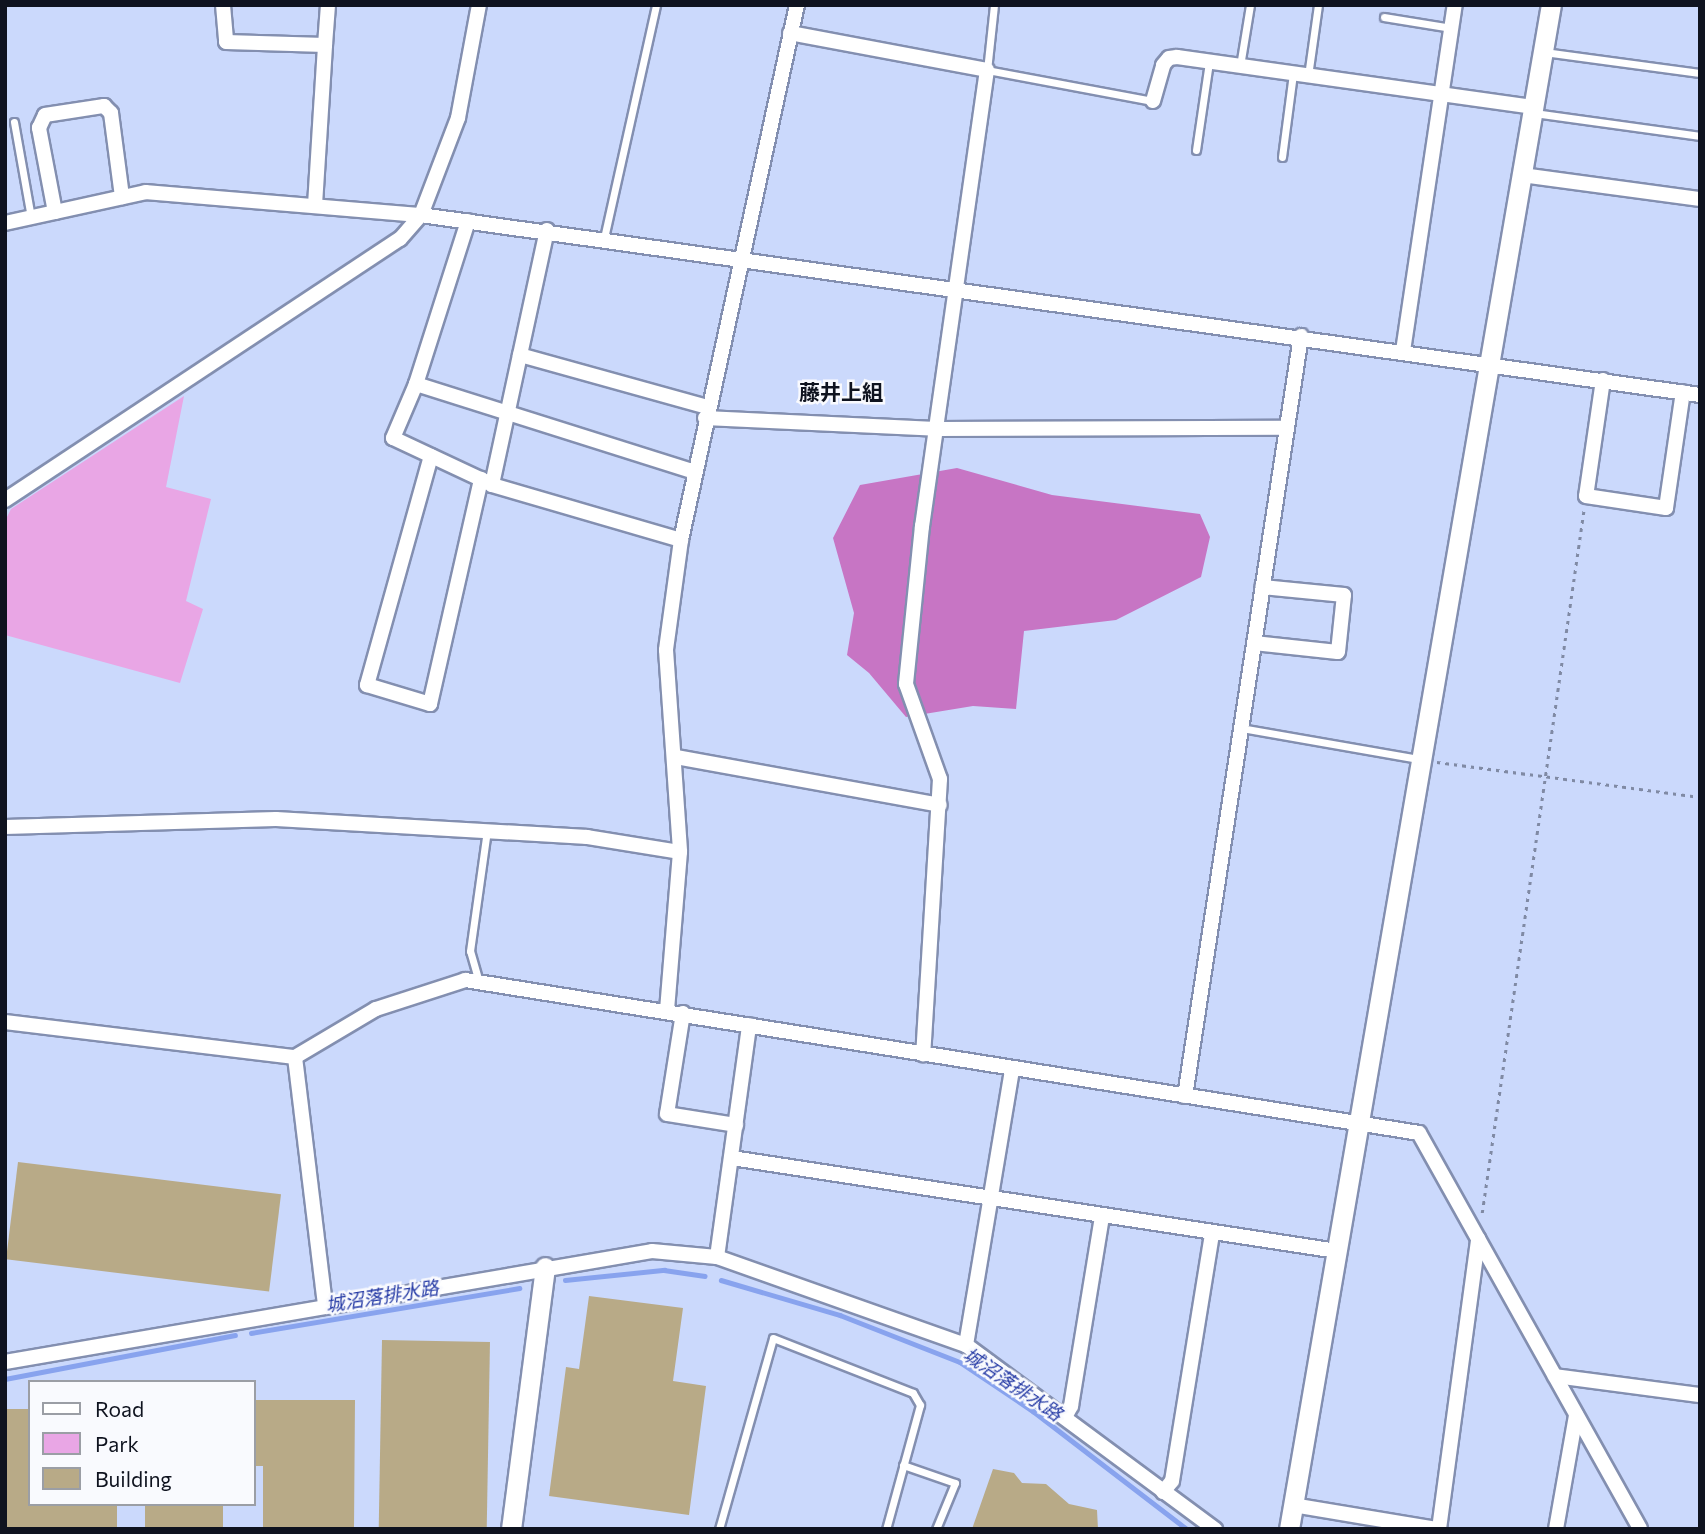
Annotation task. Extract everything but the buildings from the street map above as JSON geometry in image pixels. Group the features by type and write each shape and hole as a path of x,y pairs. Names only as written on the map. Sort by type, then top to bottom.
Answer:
{"street":[{"path":"223,5 226,42 325,45"},
{"path":"315,205 328,5"},
{"path":"5,500 400,239 421,215 458,118 479,5"},
{"path":"667,1010 680,852 676,757 666,650 681,540 706,413 797,5"},
{"path":"1403,351 1455,5"},
{"path":"1289,1529 1551,5"},
{"path":"790,33 987,70 936,429 906,684 940,779 923,1054"},
{"path":"1153,101 1169,58 1443,95 1532,110"},
{"path":"55,212 39,128 45,115 104,106 111,113 122,197"},
{"path":"1522,174 1700,199"},
{"path":"5,223 146,192 421,215 740,257 1700,395"},
{"path":"468,221 416,384 393,438 486,482 681,540"},
{"path":"431,456 367,685 430,704 486,482 507,415 547,230"},
{"path":"1185,1096 1301,336"},
{"path":"520,355 706,413 936,429 1287,428"},
{"path":"1603,380 1586,496 1666,508 1683,392"},
{"path":"416,384 507,415 695,472"},
{"path":"1254,643 1338,652 1344,595 1262,587"},
{"path":"676,757 940,805"},
{"path":"5,827 276,819 487,829 587,837 680,852"},
{"path":"5,1023 295,1057 376,1009 465,979 1419,1133 1640,1529"},
{"path":"683,1013 667,1114 736,1125"},
{"path":"718,1257 749,1025"},
{"path":"295,1057 325,1304"},
{"path":"966,1345 1012,1069"},
{"path":"732,1157 1337,1251"},
{"path":"1065,1417 1071,1406 1102,1216"},
{"path":"1163,1492 1172,1481 1212,1233"},
{"path":"1293,1505 1438,1529 1478,1239"},
{"path":"5,1362 325,1304 652,1251 718,1257 966,1345 1215,1529"},
{"path":"511,1529 545,1267"},
{"path":"1555,1376 1700,1395"},
{"path":"1556,1529 1576,1415"}],"lane":[{"path":"604,238 656,5"},
{"path":"994,5 987,70 1153,101"},
{"path":"1240,66 1250,5"},
{"path":"1308,76 1318,5"},
{"path":"1384,17 1452,28"},
{"path":"1543,52 1700,73"},
{"path":"1196,150 1209,62"},
{"path":"1282,157 1293,74"},
{"path":"1532,110 1700,136"},
{"path":"14,121 31,217"},
{"path":"1241,728 1420,760"},
{"path":"479,982 470,951 487,829"},
{"path":"719,1529 772,1338 913,1393 920,1405 886,1529"},
{"path":"903,1465 955,1482 936,1529"}],"path":[{"path":"1478,1239 1542,776 1586,496"},
{"path":"1420,760 1700,797"}],"green space":[{"path":"184,396 166,487 211,499 186,601 203,609 180,683 5,635 5,521 11,509"}],"shaded area":[{"path":"957,468 1052,495 1200,514 1210,537 1201,577 1116,620 1024,631 1016,709 973,706 906,717 869,673 847,655 854,613 833,538 860,485"}],"waterway":[{"name":"城沼落排水路","path":"565,1280 664,1270 705,1276"},
{"name":"城沼落排水路","path":"721,1280 840,1315 960,1362 1033,1411 1187,1529"},
{"name":"城沼落排水路","path":"251,1333 519,1288"},
{"name":"城沼落排水路","path":"5,1379 235,1335"}],"district":[{"name":"藤井上組","path":"841,392"}]}
